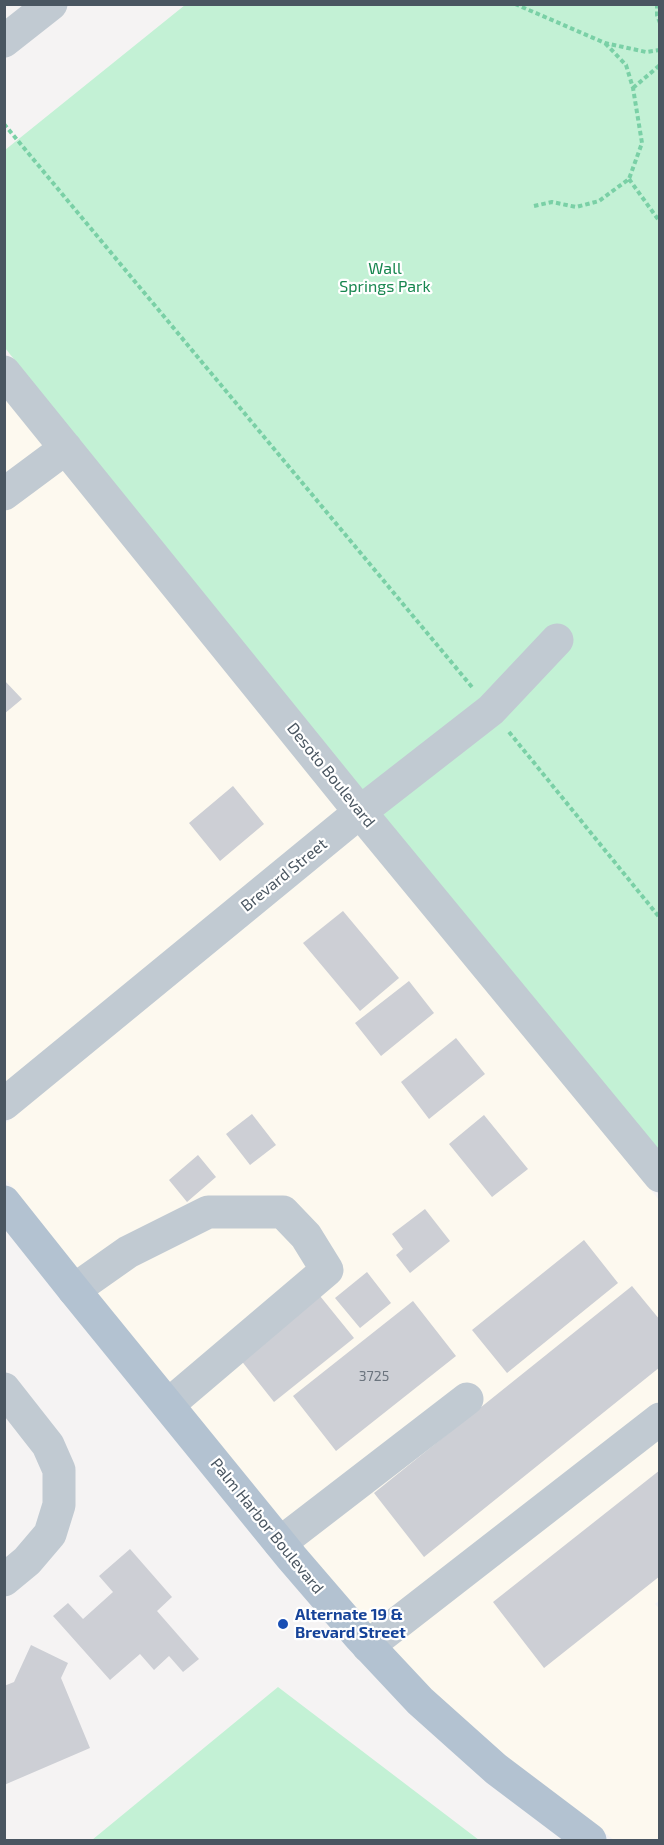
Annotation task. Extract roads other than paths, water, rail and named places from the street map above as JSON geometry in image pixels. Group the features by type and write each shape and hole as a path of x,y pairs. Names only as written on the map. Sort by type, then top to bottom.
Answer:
{"main road":[{"name":"Palm Harbor Boulevard","path":"4,1202 280,1543 368,1646 420,1701 496,1769 590,1840"}],"street":[{"path":"4,41 51,4"},
{"name":"Desoto Boulevard","path":"4,372 360,812 660,1176"},
{"path":"4,494 66,448"},
{"name":"Brevard Street","path":"4,1104 360,812 491,711 557,640"},
{"path":"74,1290 128,1252 208,1212 283,1212 306,1236 327,1270 168,1405"},
{"path":"4,1389 48,1445 59,1470 59,1504 50,1534 27,1561 4,1580"},
{"path":"280,1543 467,1399"},
{"path":"368,1646 660,1419"}],"place":[{"name":"Alternate 19 & Brevard Street","path":"283,1624"}],"park label":[{"name":"Wall Springs Park","path":"385,278"}]}
